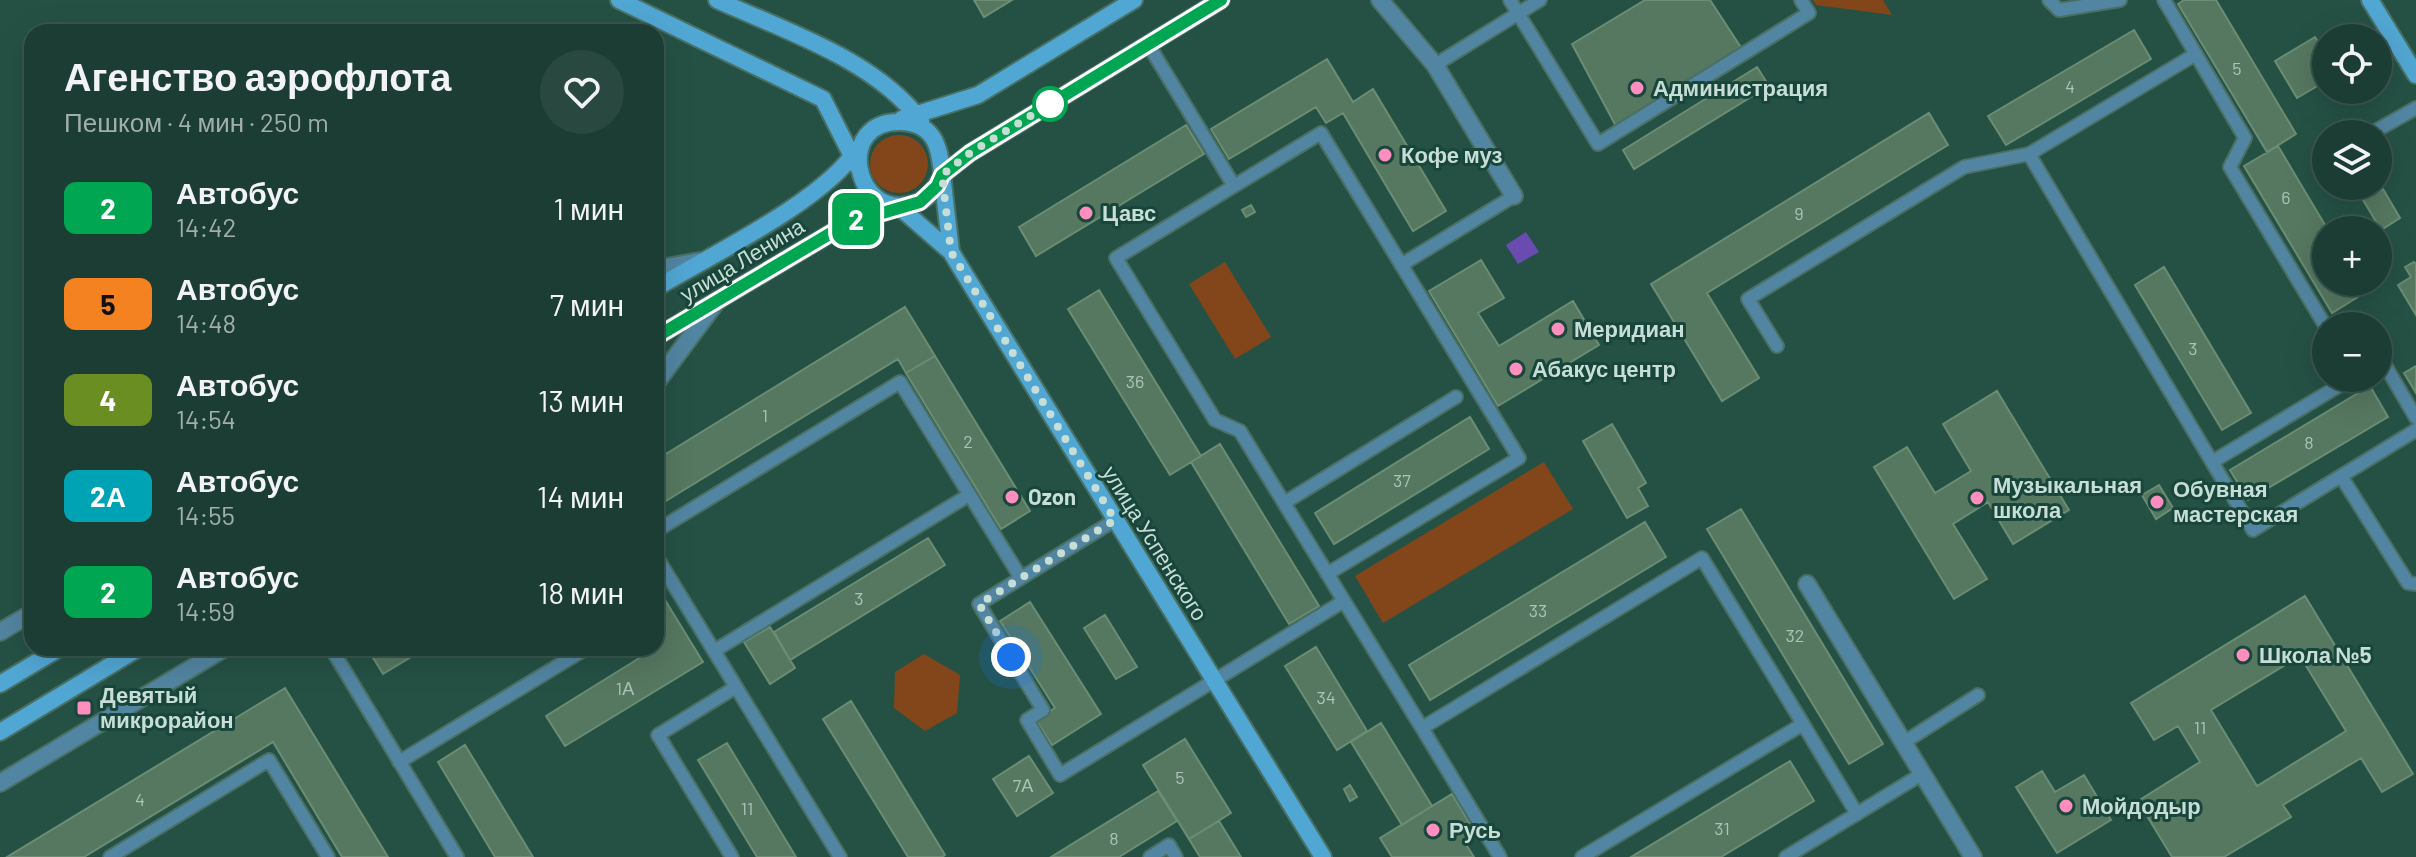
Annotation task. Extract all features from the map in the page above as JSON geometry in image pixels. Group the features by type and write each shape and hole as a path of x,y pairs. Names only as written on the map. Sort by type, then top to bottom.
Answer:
{"street":[{"path":"619,0 823,99 862,179 876,197 898,206 951,252"},
{"path":"717,0 829,51 886,86 917,115 932,134 941,155 951,252"},
{"path":"862,179 858,157 862,141 878,126 978,95 1134,0"},
{"path":"898,206 920,202 930,195 942,175 970,153 1221,0"},
{"path":"1380,0 1435,65 1514,196"},
{"path":"2370,0 2415,73"},
{"path":"888,122 918,125 932,134"},
{"name":"улица Ленина","path":"664,283 829,181 853,156 862,141"},
{"name":"улица Ленина","path":"664,332 848,223 898,206"},
{"name":"улица Успенского","path":"951,252 1323,857"},
{"path":"664,267 702,260"},
{"path":"664,372 717,300"},
{"path":"1807,584 1973,857"},
{"path":"0,632 24,618"},
{"path":"0,684 47,656"},
{"path":"0,732 126,656"},
{"path":"0,783 212,656"}],"lane":[{"path":"1510,0 1598,144 1809,13 1801,0"},
{"path":"1435,65 1540,0"},
{"path":"2049,0 2059,10 2120,0"},
{"path":"2164,0 2245,138 2230,167 2317,312"},
{"path":"1148,44 1234,186"},
{"path":"1777,346 1748,299 1964,167 2029,154 2196,54"},
{"path":"2392,122 2416,108"},
{"path":"1327,574 1519,458 1321,133 1116,258 1215,420 1240,431 1327,574 1422,728 1500,857"},
{"path":"2029,154 2253,530 2416,430"},
{"path":"1401,265 1514,196"},
{"path":"2392,377 2416,418"},
{"path":"664,526 900,382 1021,578"},
{"path":"2212,462 2329,392"},
{"path":"1284,503 1456,397"},
{"path":"2341,476 2408,583 2416,584"},
{"path":"714,651 969,495"},
{"path":"1115,520 979,604 1043,710 1027,720 1060,775 1344,601"},
{"path":"1422,728 1702,558 1857,814"},
{"path":"664,569 840,857"},
{"path":"336,656 457,857"},
{"path":"399,762 574,656"},
{"path":"732,857 658,735 736,687"},
{"path":"1903,743 1978,695"},
{"path":"1582,857 1803,724"},
{"path":"110,857 269,760 328,857"},
{"path":"1786,857 1922,774"},
{"path":"1150,857 1169,845 1176,857"}],"shaded area":[{"path":"1813,0 1883,0 1892,15 1816,5"},
{"path":"899,135 920,143 928,164 920,185 899,193 878,185 870,164 878,143"},
{"path":"1526,232 1539,252 1518,264 1506,245"},
{"path":"1225,262 1271,337 1235,359 1189,284"},
{"path":"1544,462 1573,509 1383,623 1355,576"},
{"path":"924,654 960,675 957,713 925,731 894,708 895,672"}],"building":[{"path":"974,0 1012,0 984,17"},
{"name":"Администрация","path":"1645,0 1710,0 1742,49 1617,128 1572,44"},
{"path":"2184,0 2216,0 2296,134 2267,152 2178,4"},
{"path":"2134,30 2151,59 2006,145 1988,116"},
{"path":"2312,39 2312,89 2297,98 2275,61"},
{"path":"1327,59 1353,102 1373,89 1446,211 1413,231 1343,113 1326,123 1316,107 1229,159 1211,129"},
{"path":"1757,67 1769,86 1634,169 1623,150"},
{"path":"1929,113 1948,145 1707,293 1759,378 1722,401 1651,284"},
{"path":"1186,125 1204,154 1036,256 1019,227"},
{"path":"2278,146 2320,216 2312,216 2312,280 2244,166"},
{"path":"2363,200 2389,200 2400,218 2392,223 2392,216 2373,216"},
{"path":"1251,205 1255,212 1246,217 1242,210"},
{"name":"Меридиан","path":"1481,260 1504,298 1478,313 1499,346 1573,301 1599,345 1498,406 1429,291"},
{"path":"2414,262 2416,315 2398,285 2411,277 2405,267"},
{"path":"2164,267 2251,413 2222,430 2135,285"},
{"path":"1099,290 1201,456 1170,475 1068,309"},
{"path":"2322,296 2360,296 2334,312"},
{"path":"905,307 935,356 906,373 898,359 664,502 664,455"},
{"path":"935,356 1030,511 1001,529 906,373"},
{"path":"2416,366 2416,393 2404,373"},
{"name":"Музыкальная школа","path":"1997,391 2069,510 2013,544 1988,502 1953,524 1987,579 1954,599 1874,467 1907,447 1935,493 1971,471 1943,424"},
{"path":"2360,392 2373,392 2388,417 2248,500 2230,470"},
{"path":"1470,417 1489,449 1334,544 1315,513"},
{"path":"1612,424 1646,483 1638,488 1648,506 1627,518 1583,441"},
{"path":"1220,444 1319,606 1289,624 1191,462"},
{"name":"Обувная мастерская","path":"2159,485 2173,508 2156,519 2142,495"},
{"path":"1741,509 1883,744 1849,764 1707,529"},
{"path":"1645,522 1666,557 1430,700 1409,665"},
{"path":"928,538 945,565 790,660 774,632"},
{"path":"2305,596 2413,774 2382,792 2361,758 2283,805 2291,817 2224,857 2172,857 2138,801 2200,762 2178,726 2154,740 2131,703","holes":["2300,656 2346,731 2257,786 2211,710"]},
{"path":"664,601 703,662 565,746 546,716 643,656 664,656"},
{"path":"1030,602 1101,714 1052,745 1036,720 1055,708 1000,621"},
{"path":"1105,615 1137,667 1116,679 1084,628"},
{"path":"770,627 795,668 770,684 744,642"},
{"path":"1316,647 1367,731 1337,750 1285,666"},
{"path":"372,656 413,656 383,674"},
{"path":"285,688 388,857 342,857 273,742 84,857 7,857"},
{"path":"851,701 945,855 942,857 908,857 823,719"},
{"path":"1381,723 1432,806 1402,825 1351,742"},
{"path":"1185,739 1231,813 1189,839 1143,765"},
{"path":"727,743 796,857 757,857 698,760"},
{"path":"465,745 533,857 495,857 438,762"},
{"path":"1029,756 1053,793 1017,816 993,779"},
{"path":"1790,761 1814,801 1721,857 1631,857"},
{"name":"Мойдодыр","path":"2042,771 2055,792 2084,775 2111,820 2057,853 2016,787"},
{"path":"1350,785 1357,797 1350,801 1344,789"},
{"path":"1158,791 1177,821 1119,857 1051,857"},
{"name":"Русь","path":"1452,794 1477,836 1465,843 1474,857 1392,857 1380,838"},
{"path":"1219,821 1241,857 1200,857 1189,839"}],"bus line":[{"name":"2","path":"664,332 848,223 869,214 920,202 930,195 942,175 970,153 1221,0"}],"place":[{"name":"Администрация","path":"1637,88"},
{"name":"Кофе муз","path":"1385,155"},
{"name":"Цавс","path":"1086,213"},
{"name":"Меридиан","path":"1558,329"},
{"name":"Абакус центр","path":"1516,369"},
{"name":"Ozon","path":"1012,497"},
{"name":"Музыкальная школа","path":"1977,498"},
{"name":"Обувная мастерская","path":"2157,502"},
{"name":"Школа №5","path":"2243,655"},
{"name":"Девятый микрорайон","path":"84,708"},
{"name":"Мойдодыр","path":"2066,806"},
{"name":"Русь","path":"1433,830"}],"route":[{"path":"1011,657 979,604 1115,520 951,252 942,175 970,153 1050,104"}]}
